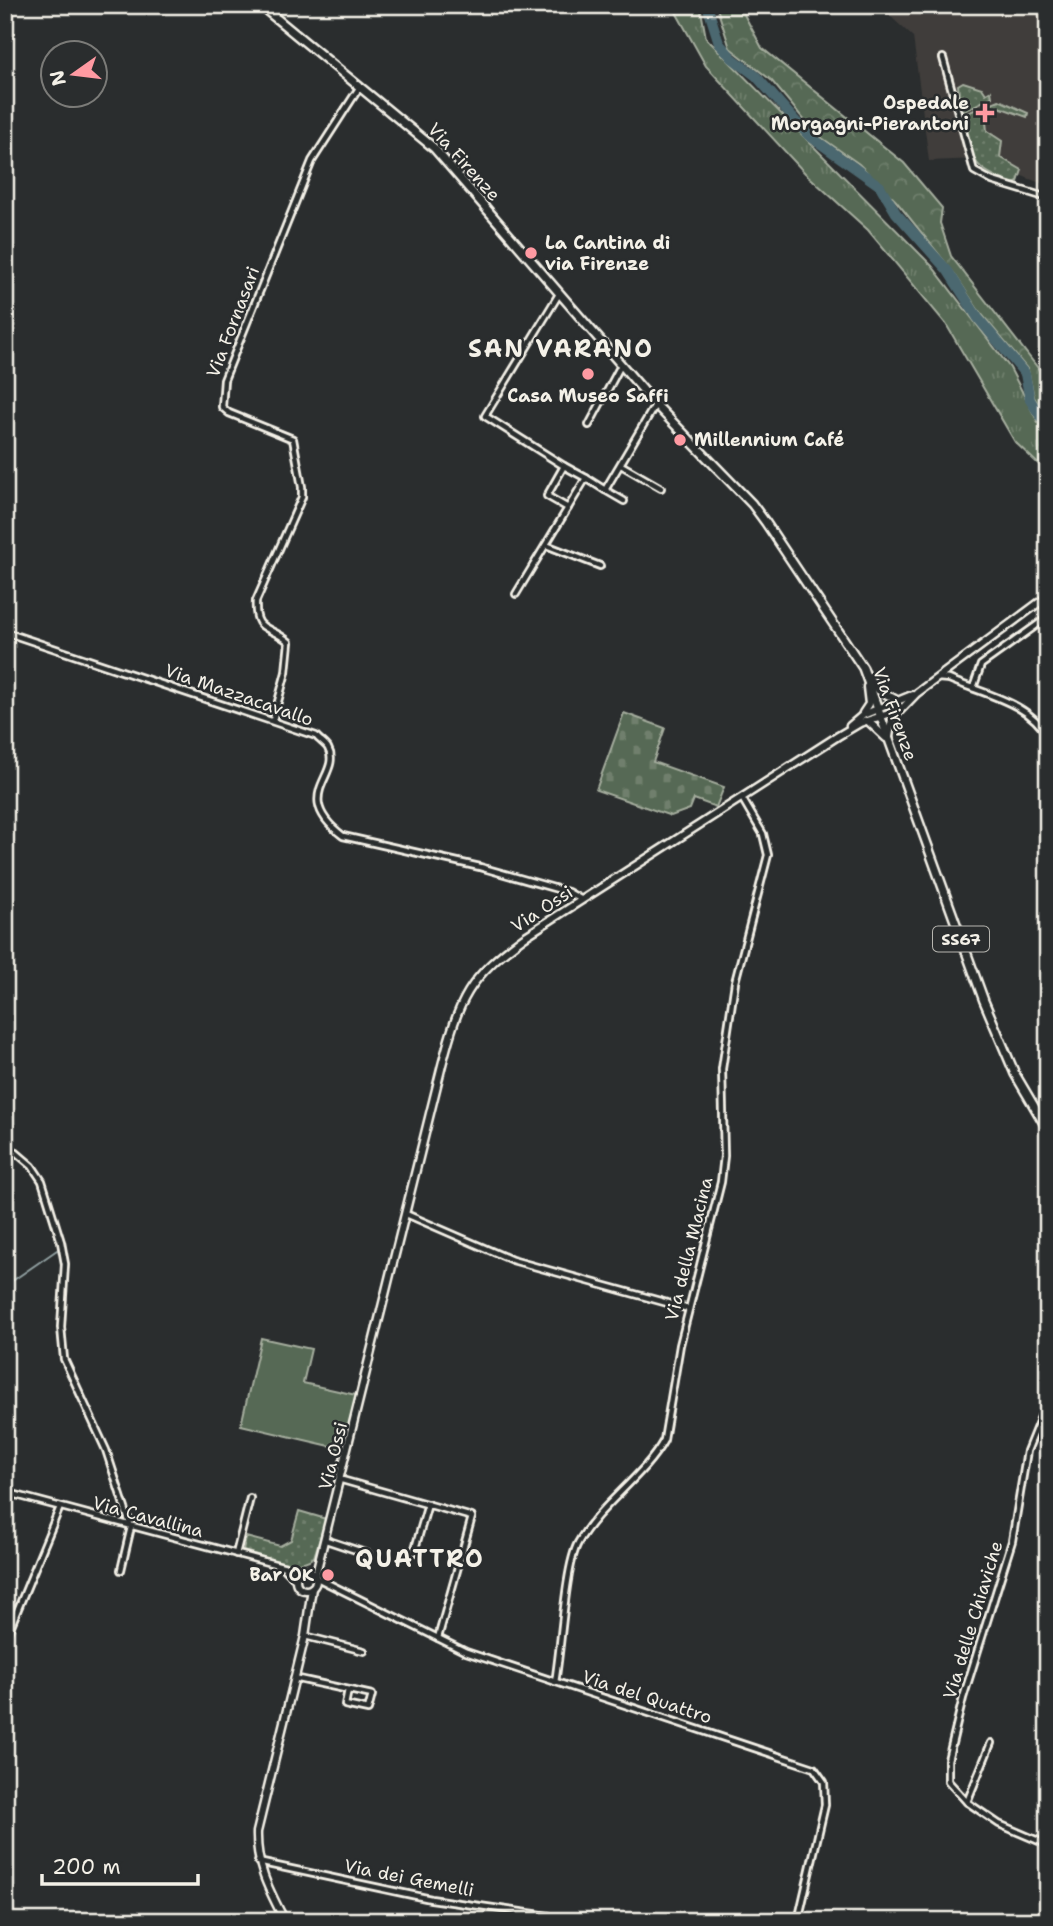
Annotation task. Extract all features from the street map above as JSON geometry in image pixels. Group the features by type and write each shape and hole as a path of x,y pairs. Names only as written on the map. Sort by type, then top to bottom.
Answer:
{"main road":[{"name":"Via Firenze","path":"260,5 434,148 656,405 752,504 863,668 984,1001 1015,1074 1048,1130"}],"street":[{"path":"943,58 974,170 992,181 1048,198"},
{"name":"Via Fornasari","path":"273,720 286,672 289,642 260,626 256,620 256,601 302,498 300,474 293,439 229,413 222,407 222,394 225,380 312,161 359,88"},
{"path":"559,294 485,416 624,501"},
{"path":"589,425 621,365"},
{"path":"605,490 656,405"},
{"path":"621,465 661,488"},
{"path":"564,466 547,496 568,508"},
{"path":"516,594 586,478"},
{"path":"546,545 600,566"},
{"path":"889,742 889,727 898,710 1048,596"},
{"path":"973,688 981,665 1048,617"},
{"name":"Via Mazzacavallo","path":"5,632 316,736 328,748 330,759 319,793 319,809 328,824 343,836 480,867 568,892 582,900"},
{"path":"863,668 878,691 895,699"},
{"path":"863,668 869,694 869,704 863,715"},
{"path":"938,678 973,688 1023,710 1040,722 1048,737"},
{"name":"Via Ossi","path":"838,736 863,715 895,699 917,693"},
{"name":"Via Ossi","path":"285,1921 262,1879 258,1862 257,1832 305,1636 319,1559 342,1480 453,1021 468,989 499,955 582,900 838,736 898,710"},
{"path":"868,721 881,730 889,742"},
{"name":"Via della Macina","path":"555,1682 577,1544 621,1488 658,1451 664,1440 689,1309 721,1182 724,1156 722,1069 735,982 765,875 768,855 763,834 742,799"},
{"path":"5,1143 33,1166 42,1181 61,1242 65,1264 61,1328 64,1359 106,1450 131,1527 121,1570"},
{"path":"406,1214 512,1260 689,1309"},
{"name":"Via delle Chiaviche","path":"1048,1399 1027,1451 1012,1541 963,1698 948,1760 948,1781 967,1802 999,1824 1048,1845"},
{"path":"342,1480 472,1517 438,1638"},
{"name":"Via Cavallina","path":"5,1492 284,1569 304,1571"},
{"path":"236,1554 250,1497"},
{"path":"414,1552 428,1504"},
{"path":"5,1640 60,1507"},
{"path":"326,1540 368,1554"},
{"name":"Via Ossi","path":"296,1580 319,1559"},
{"name":"Via Cavallina","path":"284,1569 296,1580"},
{"path":"300,1588 314,1582 304,1571"},
{"path":"296,1580 310,1608"},
{"name":"Via del Quattro","path":"314,1582 327,1584 466,1652 814,1768 824,1782 825,1804 798,1921"},
{"path":"305,1636 364,1651"},
{"path":"295,1678 372,1695 368,1710 345,1705 348,1690"},
{"path":"967,1802 991,1743"},
{"name":"Via dei Gemelli","path":"258,1862 431,1899 549,1916 554,1921"}],"shaded area":[{"name":"Ospedale Morgagni-Pierantoni","path":"878,5 1048,5 1048,186 978,159 929,161 913,37"}],"green space":[{"path":"672,5 700,5 706,38 932,266 1010,368 1044,434 1048,436 1048,473 1015,442 946,324 868,230 805,173 706,66"},
{"path":"716,5 739,5 762,48 904,163 942,208 940,223 951,256 1048,381 1048,421 1034,397 1028,370 979,311 954,273 896,201 859,164 815,133 771,80 730,48"},
{"path":"963,82 982,88 986,94 991,91 992,97 964,111 960,104 958,85"},
{"path":"999,100 1028,113 1027,117 996,106 985,112 987,131 1002,141 1000,157 1022,170 1018,182 1014,184 980,167 971,152 962,115"},
{"path":"624,713 665,728 653,762 724,787 716,807 694,799 690,809 671,816 596,790"},
{"path":"261,1338 311,1349 303,1383 356,1395 343,1449 241,1425"},
{"path":"299,1511 326,1519 314,1557 298,1563 289,1563 243,1551 246,1537 280,1546 291,1540"}],"waterway":[{"path":"707,5 719,43 732,58 756,76 808,135 880,186 896,213 948,271 978,318 1025,374 1030,400 1048,428"},
{"path":"5,1286 57,1250"}],"place":[{"name":"Ospedale Morgagni-Pierantoni","path":"985,113"},
{"name":"La Cantina di via Firenze","path":"531,253"},
{"name":"Casa Museo Saffi","path":"588,374"},
{"name":"Millennium Café","path":"680,440"},
{"name":"Bar OK","path":"328,1575"}],"district":[{"name":"SAN VARANO","path":"561,349"},
{"name":"QUATTRO","path":"420,1559"}]}
